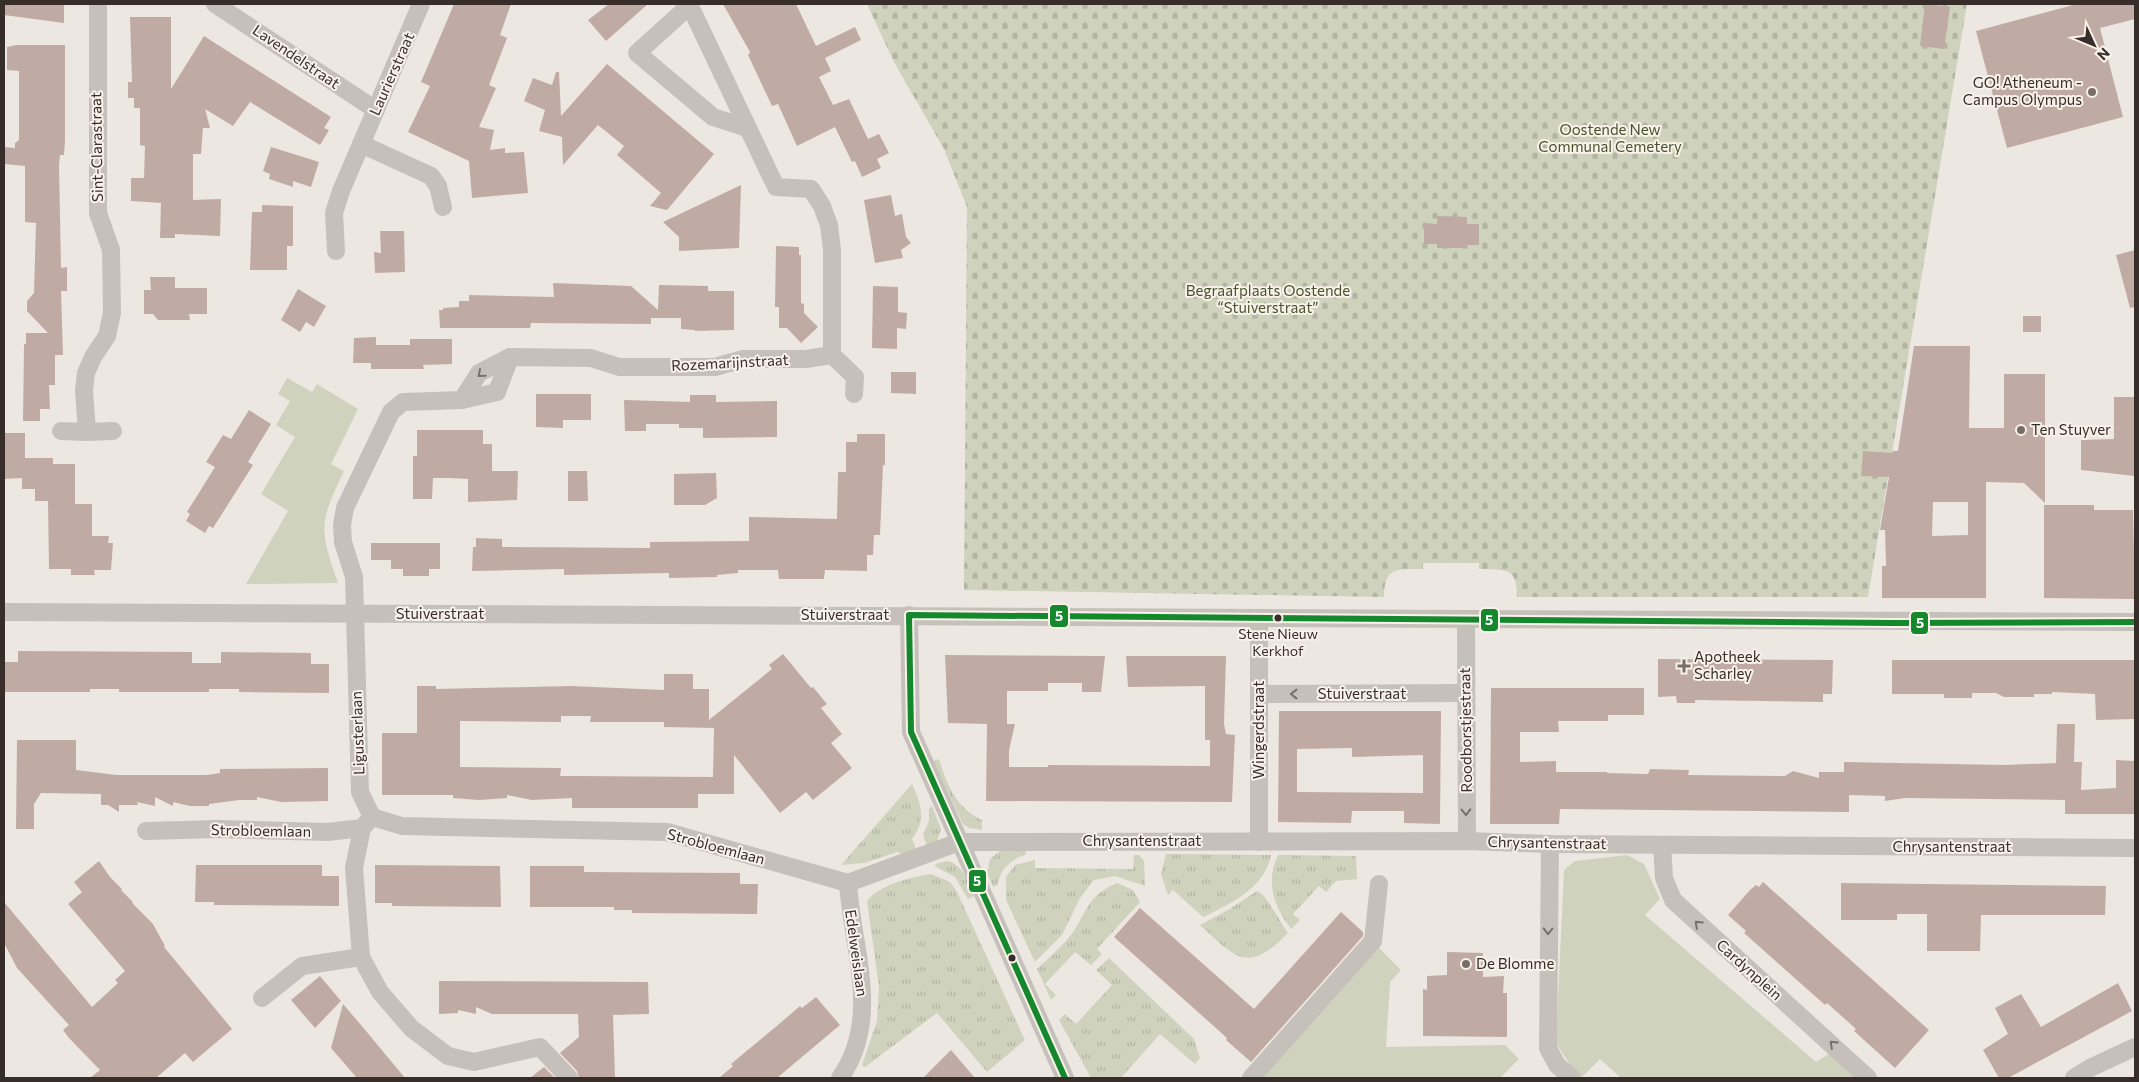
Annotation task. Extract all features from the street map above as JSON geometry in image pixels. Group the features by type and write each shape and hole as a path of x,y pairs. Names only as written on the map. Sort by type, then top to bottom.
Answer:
{"street":[{"name":"Sint-Clarastraat","path":"87,432 84,390 86,374 93,357 107,336 112,314 111,250 98,213 98,4"},
{"name":"Lavendelstraat","path":"215,4 376,110"},
{"name":"Laurierstraat","path":"336,251 334,213 341,191 421,4"},
{"path":"748,128 713,117 638,53 689,5 776,186 811,190 822,206 829,225 832,250 832,355 855,377 854,394"},
{"path":"361,144 431,176 438,186 443,207"},
{"name":"Rozemarijnstraat","path":"462,400 479,373 510,357 591,358 619,367 715,367 743,359 806,359 832,355"},
{"path":"355,613 354,577 343,542 342,525 346,508 391,412 403,402 462,400 497,392 510,357"},
{"path":"61,431 113,431"},
{"name":"Stuiverstraat","path":"4,612 2135,622"},
{"name":"Ligusterlaan","path":"355,613 360,792 367,823"},
{"path":"909,615 911,732 1065,1078"},
{"name":"Wingerdstraat","path":"1259,618 1259,842"},
{"name":"Roodborstjestraat","path":"1466,619 1467,841"},
{"name":"Stuiverstraat","path":"1259,694 1465,694"},
{"path":"367,823 354,868 361,957 380,992 412,1028 448,1056 474,1062 540,1046 569,1078"},
{"name":"Strobloemlaan","path":"146,831 217,829 327,832 367,823 402,826 667,832 848,883"},
{"name":"Chrysantenstraat","path":"959,842 1040,840 1467,841 1550,844 2135,848"},
{"path":"848,883 959,842"},
{"path":"1550,844 1548,1048 1557,1065 1572,1078"},
{"name":"Cardynplein","path":"1662,844 1664,878 1673,900 1868,1078"},
{"name":"Edelweislaan","path":"840,1078 856,1044 862,1015 863,986 850,910 848,883"},
{"path":"1251,1078 1373,941 1379,884"},
{"path":"262,998 302,966 361,957"},
{"path":"2074,1078 2090,1068 2135,1047"}],"green space":[{"name":"Begraafplaats Oostende “Stuiverstraat”","path":"867,4 1967,4 1868,597 1517,597 1515,580 1512,575 1502,570 1479,569 1479,563 1423,563 1423,569 1394,571 1387,580 1384,597 964,590 967,207 944,149 894,62"},
{"path":"287,378 312,392 317,384 358,409 331,464 344,471 330,503 324,526 327,550 338,583 246,584 288,511 261,494 295,437 276,425 290,401 278,394"},
{"path":"939,759 949,787 965,809 982,820 982,830 969,828 963,824 933,761"},
{"path":"912,784 921,812 920,825 912,839 917,851 905,855 897,852 864,863 841,865"},
{"path":"932,806 941,829 937,841 927,847 923,834 929,821 929,808"},
{"path":"1026,850 1026,854 1007,865 1001,873 998,884 993,887 987,873 990,859 1000,851"},
{"path":"1166,854 1271,855 1268,866 1254,886 1235,901 1203,917 1173,890 1168,895 1161,874"},
{"path":"1134,855 1139,855 1144,861 1145,886 1115,876 1094,880 1080,898 1062,935 1035,962 1006,900 1006,877 1015,865 1035,860 1035,868 1133,869"},
{"path":"1278,855 1356,856 1357,879 1336,881 1326,892 1319,886 1293,914 1300,920 1291,929 1280,912 1273,894 1272,875"},
{"path":"1627,855 1644,864 1660,899 1645,915 1816,1062 1832,1052 1854,1078 1621,1078 1600,1059 1582,1077 1574,1071 1556,1043 1564,870 1575,861"},
{"path":"948,861 962,871 974,896 968,899 955,877 936,867 935,864"},
{"path":"931,874 950,882 957,892 1025,1040 987,1072 937,1013 865,1067 862,1065 877,1021 879,987 867,901 872,895 887,886 914,877"},
{"path":"1117,883 1133,890 1140,902 1097,949 1102,954 1091,965 1075,952 1045,984 1056,995 1051,1000 1037,969 1073,933 1086,909 1097,895"},
{"path":"1257,891 1265,897 1288,933 1263,954 1243,957 1224,946 1200,925"},
{"path":"1377,946 1401,970 1390,982 1386,1047 1505,1045 1519,1059 1500,1078 1258,1078"},
{"path":"1109,958 1194,1039 1200,1058 1195,1064 1160,1034 1121,1078 1091,1078 1059,1020 1065,1014 1076,1024 1112,985 1096,970"}],"building":[{"path":"4,4 64,4 64,23 4,15"},
{"path":"454,4 511,4 500,35 507,38 489,85 496,88 479,127 494,130 490,150 505,148 505,153 524,152 528,193 472,198 469,161 408,132 430,86 421,82"},
{"path":"609,4 648,4 606,41 588,20"},
{"path":"723,4 796,4 816,46 855,27 861,40 825,58 831,71 819,77 833,105 849,99 868,139 879,134 889,153 877,159 881,168 862,177 855,161 852,162 835,127 797,146 778,104 772,106 748,55 750,52"},
{"path":"1925,4 1950,7 1944,49 1920,46"},
{"path":"2077,4 2135,4 2135,19 2100,28 2123,117 2007,148 1976,31"},
{"path":"130,17 171,17 171,89 204,36 331,117 324,128 329,130 320,145 250,102 233,126 205,109 210,128 203,128 201,154 193,154 193,200 221,199 220,236 175,234 175,238 160,238 161,203 131,201 131,178 144,178 145,146 140,145 140,108 134,108 134,98 128,98 128,82 132,82"},
{"path":"16,45 65,45 65,141 64,155 60,155 59,165 61,268 67,267 67,291 61,291 63,355 55,355 55,385 49,385 50,409 40,409 40,421 23,421 24,344 26,344 26,333 48,333 27,311 27,301 34,293 36,223 25,222 25,166 4,164 4,147 15,148 15,143 19,140 19,71 7,70 7,47"},
{"path":"607,64 714,154 667,210 650,206 661,193 617,155 624,146 598,125 563,165 562,137 539,131 545,110 524,101 533,78 552,85 556,72 559,72 561,116"},
{"path":"271,147 319,162 311,187 293,181 293,187 269,179 270,174 263,171"},
{"path":"741,185 739,248 679,251 679,237 663,222"},
{"path":"891,195 895,216 902,214 906,237 911,243 901,250 903,258 875,263 864,200"},
{"path":"262,205 293,206 293,246 287,246 287,270 250,270 252,212 262,212"},
{"path":"1437,216 1467,217 1467,224 1479,224 1479,245 1467,245 1467,248 1437,248 1437,244 1424,244 1424,223 1437,224"},
{"path":"380,231 404,231 405,272 375,273 374,252 381,253"},
{"path":"776,246 799,247 799,255 801,255 801,303 804,304 804,313 818,327 801,343 787,328 779,328 779,307 775,307"},
{"path":"2135,250 2135,307 2130,308 2116,255"},
{"path":"150,277 175,277 175,288 207,288 207,314 189,314 190,320 158,320 153,314 144,314 144,290 151,290"},
{"path":"553,283 631,286 658,310 659,285 708,286 708,291 734,291 734,330 695,331 681,329 681,318 651,318 651,324 531,323 530,328 440,328 439,310 459,307 459,301 469,301 469,295 554,297"},
{"path":"873,286 898,287 898,312 907,313 906,329 897,328 897,349 872,348"},
{"path":"298,289 326,306 314,327 306,322 300,332 281,320"},
{"path":"2023,316 2041,316 2041,332 2023,332"},
{"path":"376,337 376,345 410,345 410,339 452,339 452,364 423,365 424,369 371,369 371,363 353,363 354,338"},
{"path":"1914,346 1970,346 1969,428 2004,428 2004,374 2045,374 2045,503 2024,483 1986,482 1986,598 1882,598 1882,566 1886,566 1885,530 1880,530 1889,477 1861,476 1863,451 1892,453 1893,451 1898,451","holes":["1933,502 1968,502 1968,535 1932,536"]},
{"path":"891,372 916,372 916,394 891,393"},
{"path":"536,394 591,394 591,420 563,420 563,428 536,427"},
{"path":"690,395 716,395 716,402 777,401 777,437 703,438 703,428 679,428 679,424 646,424 646,431 625,431 624,400 690,402"},
{"path":"2114,397 2135,397 2135,476 2081,470 2081,440 2114,439"},
{"path":"249,410 271,424 248,462 253,465 213,528 209,526 205,533 186,521 190,514 187,512 215,467 206,462 223,435 231,439"},
{"path":"417,430 483,430 483,444 492,444 492,471 518,471 517,500 468,502 468,479 449,478 433,478 432,499 413,499 413,456 417,456"},
{"path":"4,433 25,433 25,458 53,458 53,464 75,464 75,504 92,504 92,536 109,536 108,543 113,543 111,570 94,570 95,575 71,575 71,569 49,569 48,501 35,501 35,489 22,489 22,478 4,479"},
{"path":"857,434 885,434 885,465 883,465 880,535 874,535 873,555 867,555 867,571 825,570 824,579 779,579 778,570 738,570 738,573 717,575 717,577 669,578 669,573 564,575 564,569 472,571 473,547 476,547 476,538 502,539 502,547 650,548 650,542 749,541 749,517 837,519 838,472 846,472 846,442 857,442"},
{"path":"568,471 587,471 588,501 568,501"},
{"path":"716,473 717,498 705,505 674,505 674,474"},
{"path":"2044,505 2094,505 2094,510 2133,510 2135,599 2044,598"},
{"path":"371,543 440,543 440,569 429,569 429,576 403,576 403,569 391,569 391,560 371,560"},
{"path":"18,651 192,652 192,663 221,663 221,652 311,653 311,664 329,664 329,693 239,692 239,689 209,689 209,692 119,692 119,689 90,689 90,692 4,692 4,662 18,662"},
{"path":"783,654 827,704 821,708 842,734 831,743 852,768 813,800 806,792 780,813 734,755 734,794 698,794 698,808 572,808 572,798 532,800 507,795 507,798 479,800 453,798 453,795 382,795 382,733 417,733 417,686 436,686 436,689 571,686 664,690 664,674 693,674 693,689 709,689 709,720 772,669 769,665","holes":["561,716 591,716 590,722 664,722 664,727 714,728 713,777 560,776 561,768 460,767 460,721 561,722"]},
{"path":"945,655 1105,656 1101,692 1082,692 1082,683 1048,683 1048,691 1007,691 1007,724 1015,724 1009,750 1009,767 1048,767 1048,765 1210,766 1210,740 1205,740 1205,686 1128,687 1126,656 1226,656 1224,724 1226,734 1235,735 1232,802 986,801 987,724 948,723"},
{"path":"1658,659 1833,660 1832,694 1823,694 1823,702 1695,700 1695,703 1677,703 1676,696 1658,697"},
{"path":"1892,660 2135,660 2135,719 2096,720 2095,694 2052,692 2052,694 2034,694 2034,697 2004,697 1996,693 1972,693 1972,698 1944,698 1944,694 1892,694"},
{"path":"1491,688 1644,688 1644,715 1608,715 1608,721 1558,721 1559,732 1520,732 1520,762 1556,761 1556,772 1648,774 1650,769 1689,770 1688,775 1785,776 1793,771 1819,778 1819,772 1844,772 1844,762 2005,765 2056,763 2057,724 2075,724 2074,762 2082,762 2081,790 2116,788 2116,760 2135,761 2135,814 2065,814 2065,800 1905,798 1885,801 1885,796 1849,795 1849,812 1560,809 1559,824 1490,824"},
{"path":"1279,711 1441,711 1440,824 1404,823 1404,811 1352,811 1351,823 1278,822","holes":["1352,748 1352,757 1423,755 1423,793 1297,792 1297,749"]},
{"path":"17,740 76,740 76,770 117,775 207,775 220,773 220,769 328,768 328,801 281,802 257,797 257,800 239,800 209,804 209,806 190,806 173,802 173,806 155,797 155,806 137,802 138,805 119,805 119,812 108,805 101,805 101,794 41,793 34,804 34,829 16,829"},
{"path":"99,861 132,903 153,924 164,947 232,1029 193,1062 185,1053 156,1078 90,1078 100,1070 69,1038 63,1030 69,1025 17,968 4,943 4,902 92,1007 118,983 115,980 125,971 68,904 82,892 74,882"},
{"path":"196,865 322,865 322,876 339,876 339,906 214,905 214,902 195,902"},
{"path":"375,865 500,866 501,907 392,906 392,903 375,903"},
{"path":"530,866 584,866 584,872 740,873 740,884 758,884 757,914 632,913 632,910 614,910 614,907 530,907"},
{"path":"1763,882 1929,1030 1895,1068 1854,1031 1856,1029 1827,1003 1825,1005 1744,933 1746,931 1728,915 1750,890 1756,885 1759,887"},
{"path":"1841,883 2106,886 2105,915 1981,915 1980,951 1927,951 1927,914 1897,914 1897,920 1841,920"},
{"path":"1140,908 1254,1009 1341,912 1363,932 1363,936 1251,1062 1226,1040 1227,1038 1114,937"},
{"path":"1447,952 1483,953 1483,977 1504,976 1503,993 1507,993 1507,1037 1423,1036 1423,989 1427,990 1427,976 1447,975"},
{"path":"320,976 341,1001 315,1028 291,1000"},
{"path":"439,981 648,982 649,1014 613,1015 615,1078 579,1078 577,1071 560,1053 579,1037 578,1014 492,1014 476,1007 476,1014 458,1010 458,1013 439,1014"},
{"path":"2118,983 2132,1011 2008,1078 1999,1078 1983,1050 2008,1034 1995,1008 2021,994 2041,1027"},
{"path":"816,997 840,1025 777,1078 719,1078 733,1066 731,1064 800,1006 802,1008"},
{"path":"343,1004 405,1078 357,1078 331,1048"},
{"path":"951,1050 975,1078 923,1078"},
{"path":"544,1067 555,1078 530,1078"}],"transit line":[{"name":"5","path":"1065,1078 911,732 909,615 1892,623 2135,622"}],"place":[{"name":"GO! Atheneum - Campus Olympus","path":"2092,92"},
{"name":"Ten Stuyver","path":"2021,430"},
{"name":"Stene Nieuw Kerkhof","path":"1278,618"},
{"name":"Apotheek Scharley","path":"1684,666"},
{"name":"De Blomme","path":"1466,964"}],"park label":[{"name":"Oostende New Communal Cemetery","path":"1610,138"}]}
